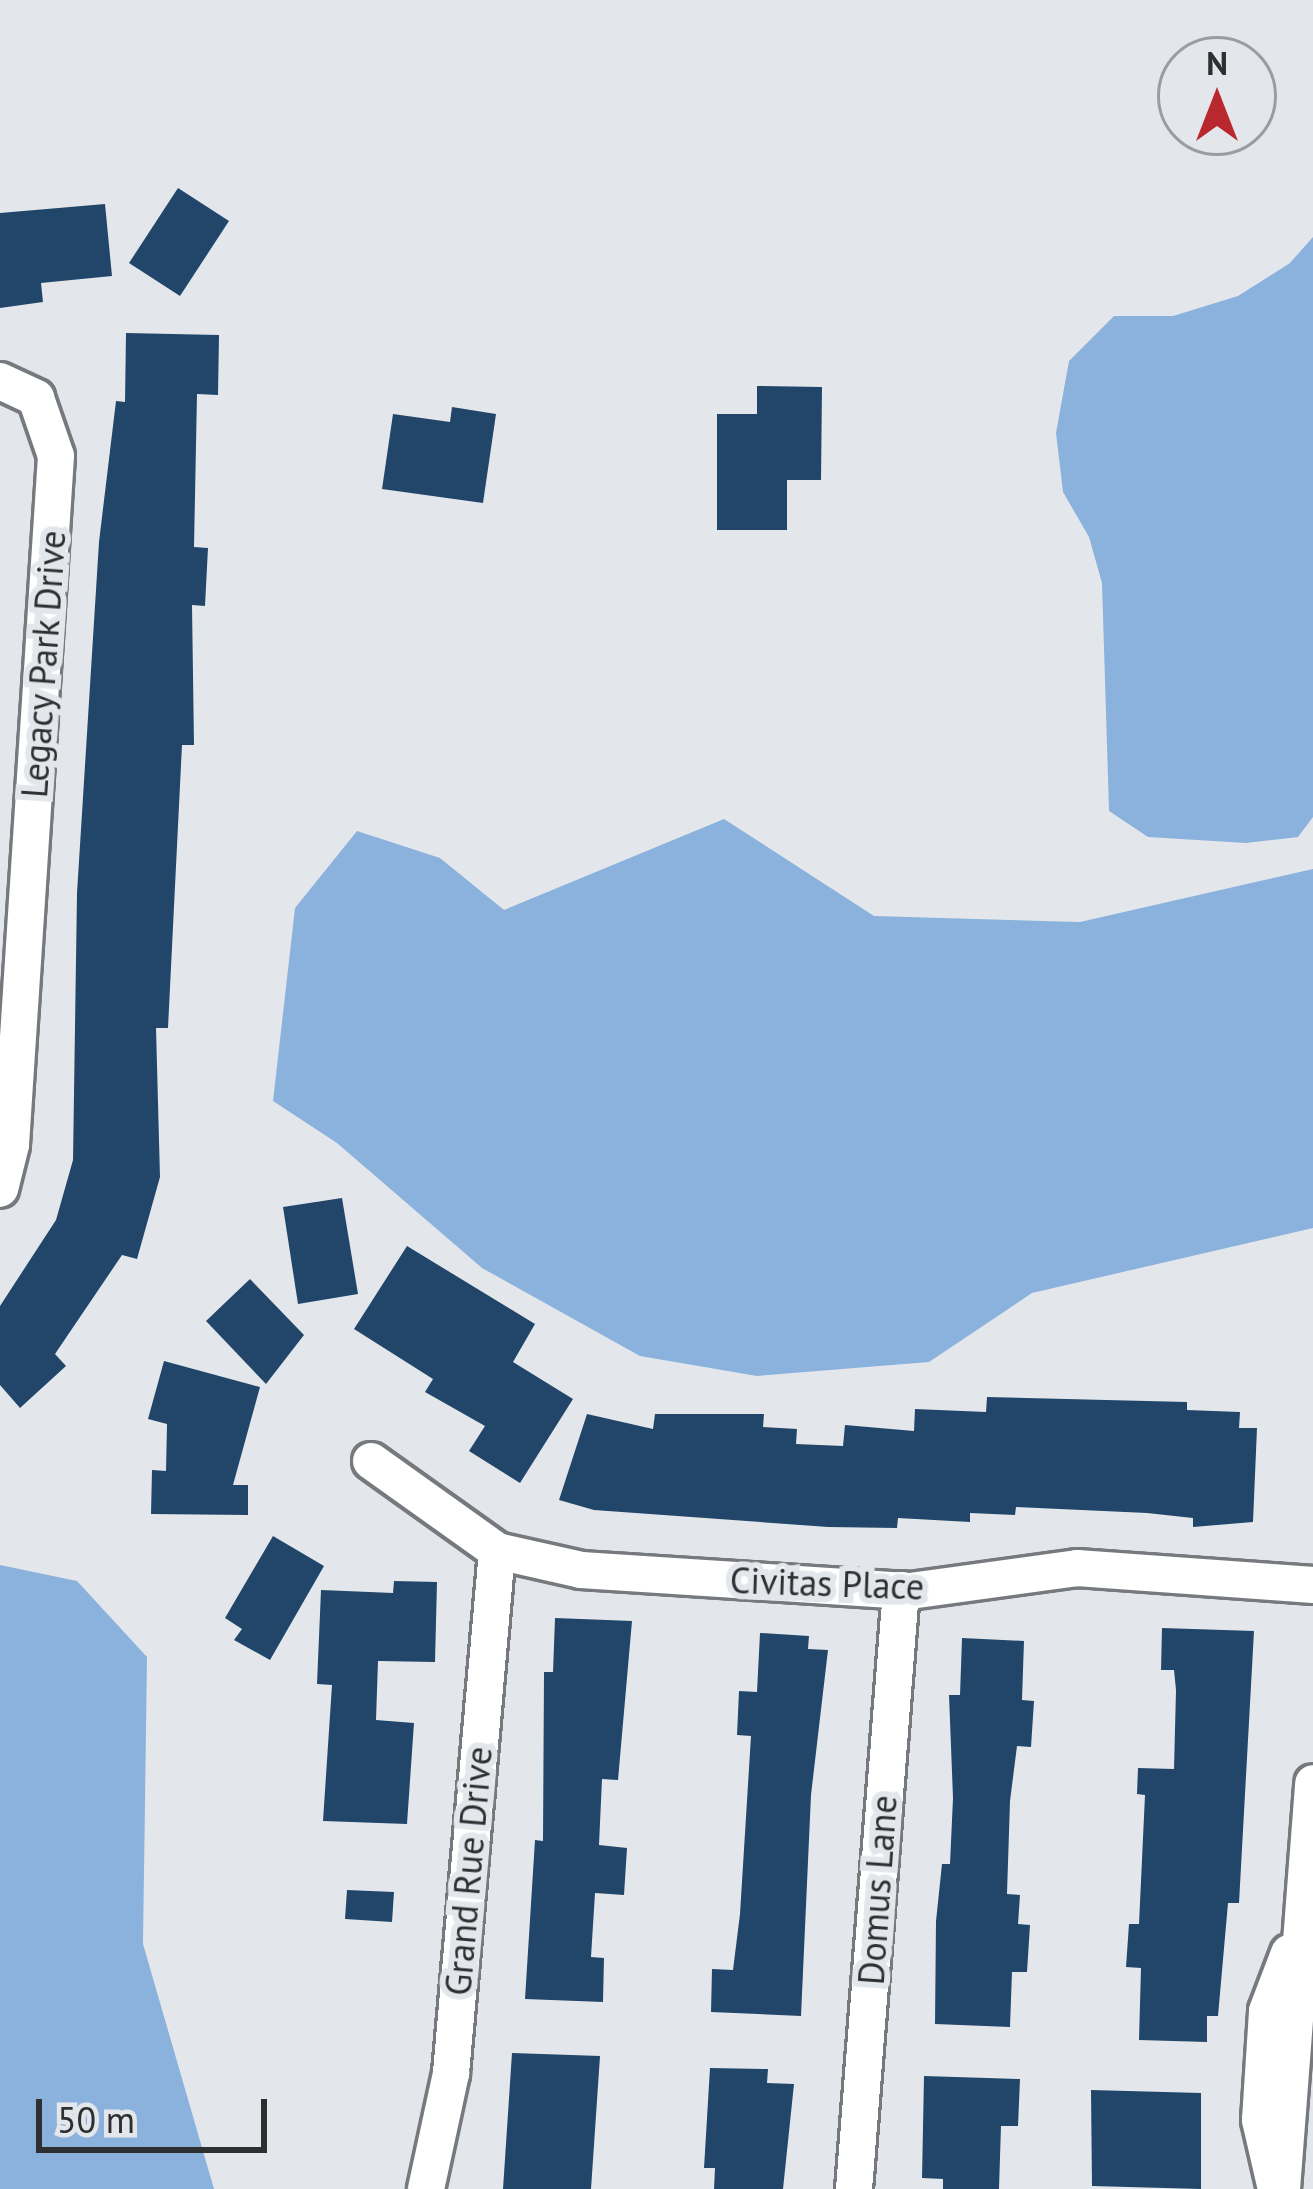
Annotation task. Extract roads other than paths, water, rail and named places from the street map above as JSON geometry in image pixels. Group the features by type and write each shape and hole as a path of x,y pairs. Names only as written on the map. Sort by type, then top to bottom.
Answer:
{"street":[{"name":"Legacy Park Drive","path":"0,381 36,398 56,456 11,1145 0,1189"},
{"name":"Civitas Place","path":"371,1461 496,1551 581,1570 901,1590 1078,1568 1313,1585"},
{"name":"Grand Rue Drive","path":"426,2189 451,2073 496,1551"},
{"name":"Domus Lane","path":"854,2189 901,1590"},
{"path":"1279,2189 1313,1783"}],"water":[{"path":"1313,237 1313,817 1298,837 1246,843 1148,837 1109,811 1102,583 1089,537 1063,492 1056,433 1069,361 1114,316 1173,316 1238,296 1290,263"},
{"path":"724,819 874,916 1080,922 1313,869 1313,1228 1032,1293 929,1362 757,1376 640,1356 482,1268 337,1143 273,1101 295,908 357,831 440,858 504,910"},
{"path":"0,1565 77,1581 147,1657 143,1944 214,2189 0,2189"}]}
